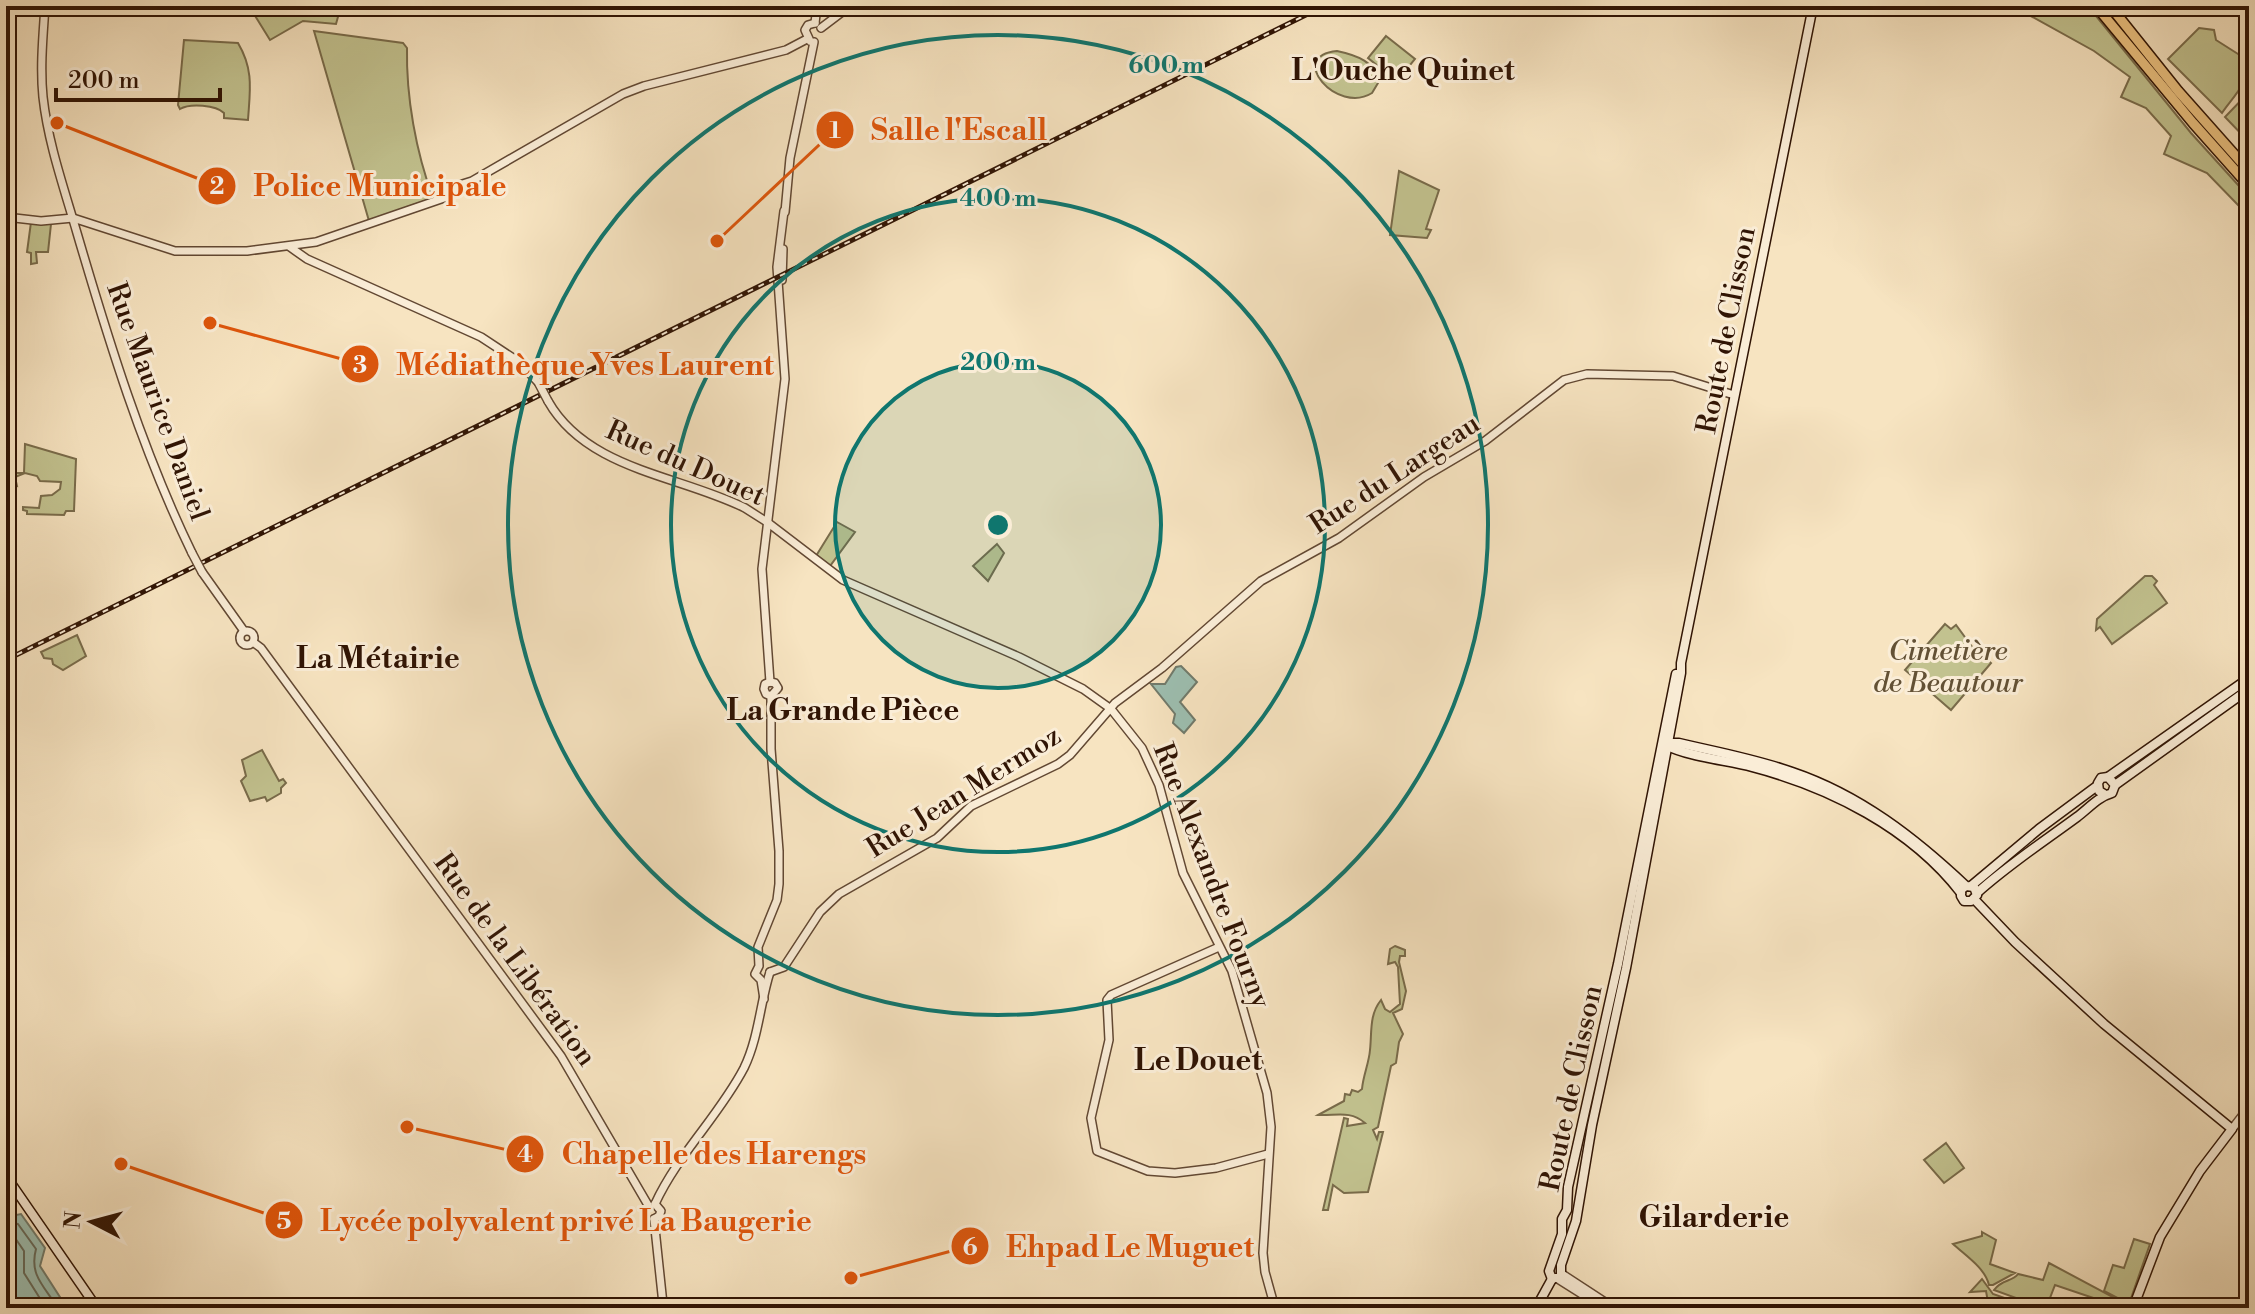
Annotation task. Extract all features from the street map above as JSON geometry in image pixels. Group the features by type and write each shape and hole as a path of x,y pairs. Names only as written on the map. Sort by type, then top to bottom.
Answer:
{"highway":[{"path":"2096,6 2249,186"},
{"path":"2110,6 2178,91 2249,171"}],"main road":[{"name":"Route de Clisson","path":"1536,1308 1557,1273 1568,1226 1562,1219 1570,1216 1653,801 1668,744 1676,673 1681,663 1813,6"},
{"path":"1970,891 2039,829 2097,786 2101,778 2108,777 2249,678"},
{"path":"1970,891 2071,821 2104,794 2112,793 2115,785 2249,689"},
{"path":"1668,744 1775,773 1836,797 1879,821 1970,891 2015,942 2104,1024 2232,1129 2200,1171 2158,1240 2133,1308"},
{"path":"2108,777 2115,785"},
{"path":"2097,786 2104,794"},
{"path":"6,1176 97,1308"}],"street":[{"name":"Rue Maurice Daniel","path":"45,6 41,66 54,154 104,321 169,508 202,572 244,631 240,638 242,643 248,645 253,642 261,648 335,748"},
{"path":"6,217 41,221 73,218 175,251 247,251 306,245 447,197 456,186 489,172 623,94 821,38 817,6"},
{"path":"766,977 755,974 759,966 758,947 777,900 779,884 771,696 764,689 765,684 770,682 761,578 785,379 779,241 810,40 805,28 818,25 850,6"},
{"path":"305,258 306,245"},
{"name":"Rue du Douet","path":"290,247 305,258 481,337 519,362 538,382 566,426 597,450 740,506 767,522 843,580 1054,674 1111,709"},
{"name":"Rue du Largeau","path":"1111,709 1261,581 1339,538 1424,477 1485,441 1564,380 1587,374 1673,376 1734,395"},
{"name":"Rue Alexandre Fourny","path":"1111,709 1150,761 1165,803 1183,873 1229,966 1267,1093 1271,1127 1263,1253 1275,1308"},
{"name":"Rue Jean Mermoz","path":"766,977 784,967 820,912 839,894 937,838 971,806 1058,764 1111,709"},
{"name":"Rue de la Libération","path":"335,748 561,1056 652,1204"},
{"path":"1219,947 1170,967 1111,995 1107,1000 1109,1040 1091,1118 1097,1151 1140,1169 1181,1173 1268,1157"},
{"path":"664,1307 654,1219 661,1211 652,1204 742,1071 757,1032 764,999 766,966 759,966"},
{"path":"2232,1129 2249,1107"},
{"path":"1557,1273 1604,1308"},
{"path":"1557,1273 1614,1308"}],"green space":[{"path":"249,6 341,6 336,24 303,21 270,40"},
{"path":"2034,6 2088,6 2191,133 2249,197 2249,208 2242,203 2238,205 2207,173 2164,154 2171,136 2146,108 2121,97 2130,77 2094,51 2029,15"},
{"path":"2199,28 2214,30 2216,40 2249,61 2243,83 2222,113 2168,59"},
{"path":"314,31 403,43 407,48 413,124 433,198 369,221"},
{"path":"1386,36 1415,59 1397,81 1368,58"},
{"path":"184,40 238,43 249,71 248,120 224,118 220,110 209,107 180,109"},
{"path":"1337,51 1358,57 1370,65 1378,83 1372,93 1358,98 1345,96 1332,91 1322,82 1316,72 1316,63 1322,55"},
{"path":"2249,92 2249,142 2225,117"},
{"path":"1399,171 1439,190 1426,229 1431,230 1427,238 1390,235"},
{"path":"31,222 51,224 48,252 36,252 37,263 31,264 31,253 27,252"},
{"path":"25,444 76,459 74,511 66,511 64,515 27,514 23,510 23,507 39,508 41,496 52,495 60,489 61,482 40,481 37,476 25,473 15,477 17,486 9,485 13,483 13,474 10,473 24,473"},
{"path":"837,522 855,532 830,566 816,556"},
{"path":"997,544 1004,553 988,581 973,566"},
{"path":"2145,576 2152,576 2157,581 2154,585 2167,603 2112,644 2100,627 2096,630 2097,619"},
{"name":"Cimetière de Beautour","path":"1945,624 1951,629 1956,625 1973,648 1991,663 1951,710 1905,670"},
{"path":"77,635 86,656 63,670 53,664 52,659 44,658 41,652"},
{"path":"262,750 279,781 283,779 286,783 281,793 267,801 265,797 250,801 241,781 246,776 242,760"},
{"path":"1395,946 1405,950 1405,956 1400,956 1399,962 1406,991 1402,1009 1393,1013 1403,1034 1396,1063 1391,1066 1378,1127 1373,1130 1377,1139 1379,1132 1383,1132 1368,1192 1344,1193 1333,1185 1328,1210 1323,1210 1344,1118 1348,1119 1347,1126 1365,1123 1348,1115 1318,1115 1344,1101 1345,1094 1362,1089 1374,1012 1381,1000 1390,1012 1400,1004 1398,967 1395,962 1388,964 1390,949"},
{"path":"1946,1143 1964,1168 1944,1183 1924,1160"},
{"path":"1982,1232 1996,1240 1990,1264 2015,1273 1993,1285 1989,1285 1979,1268 1953,1244 1982,1236"},
{"path":"2134,1239 2150,1244 2129,1304 2104,1291 2113,1265 2124,1268"},
{"path":"2049,1263 2126,1304 2123,1308 2055,1285 2048,1303 2040,1301 2038,1306 1994,1290 2018,1274 2043,1280"},
{"path":"1982,1279 1993,1294 2033,1308 1989,1308 1986,1291 1970,1292"}],"water":[{"path":"1181,666 1197,682 1180,702 1195,720 1184,733 1173,723 1175,714 1151,684 1165,684 1176,667"},
{"path":"6,1212 11,1216 21,1214 45,1248 40,1266 67,1308 6,1308"}],"railway":[{"path":"6,660 1324,6"}],"place":[{"name":"Police Municipale","path":"57,123"},
{"name":"Salle l'Escall","path":"717,241"},
{"name":"Médiathèque Yves Laurent","path":"210,323"},
{"name":"Chapelle des Harengs","path":"407,1127"},
{"name":"Lycée polyvalent privé La Baugerie","path":"121,1164"},
{"name":"Ehpad Le Muguet","path":"851,1278"}],"district":[{"name":"L'Ouche Quinet","path":"1403,70"},
{"name":"La Métairie","path":"378,658"},
{"name":"La Grande Pièce","path":"843,710"},
{"name":"Le Douet","path":"1198,1060"},
{"name":"Gilarderie","path":"1714,1217"}]}
